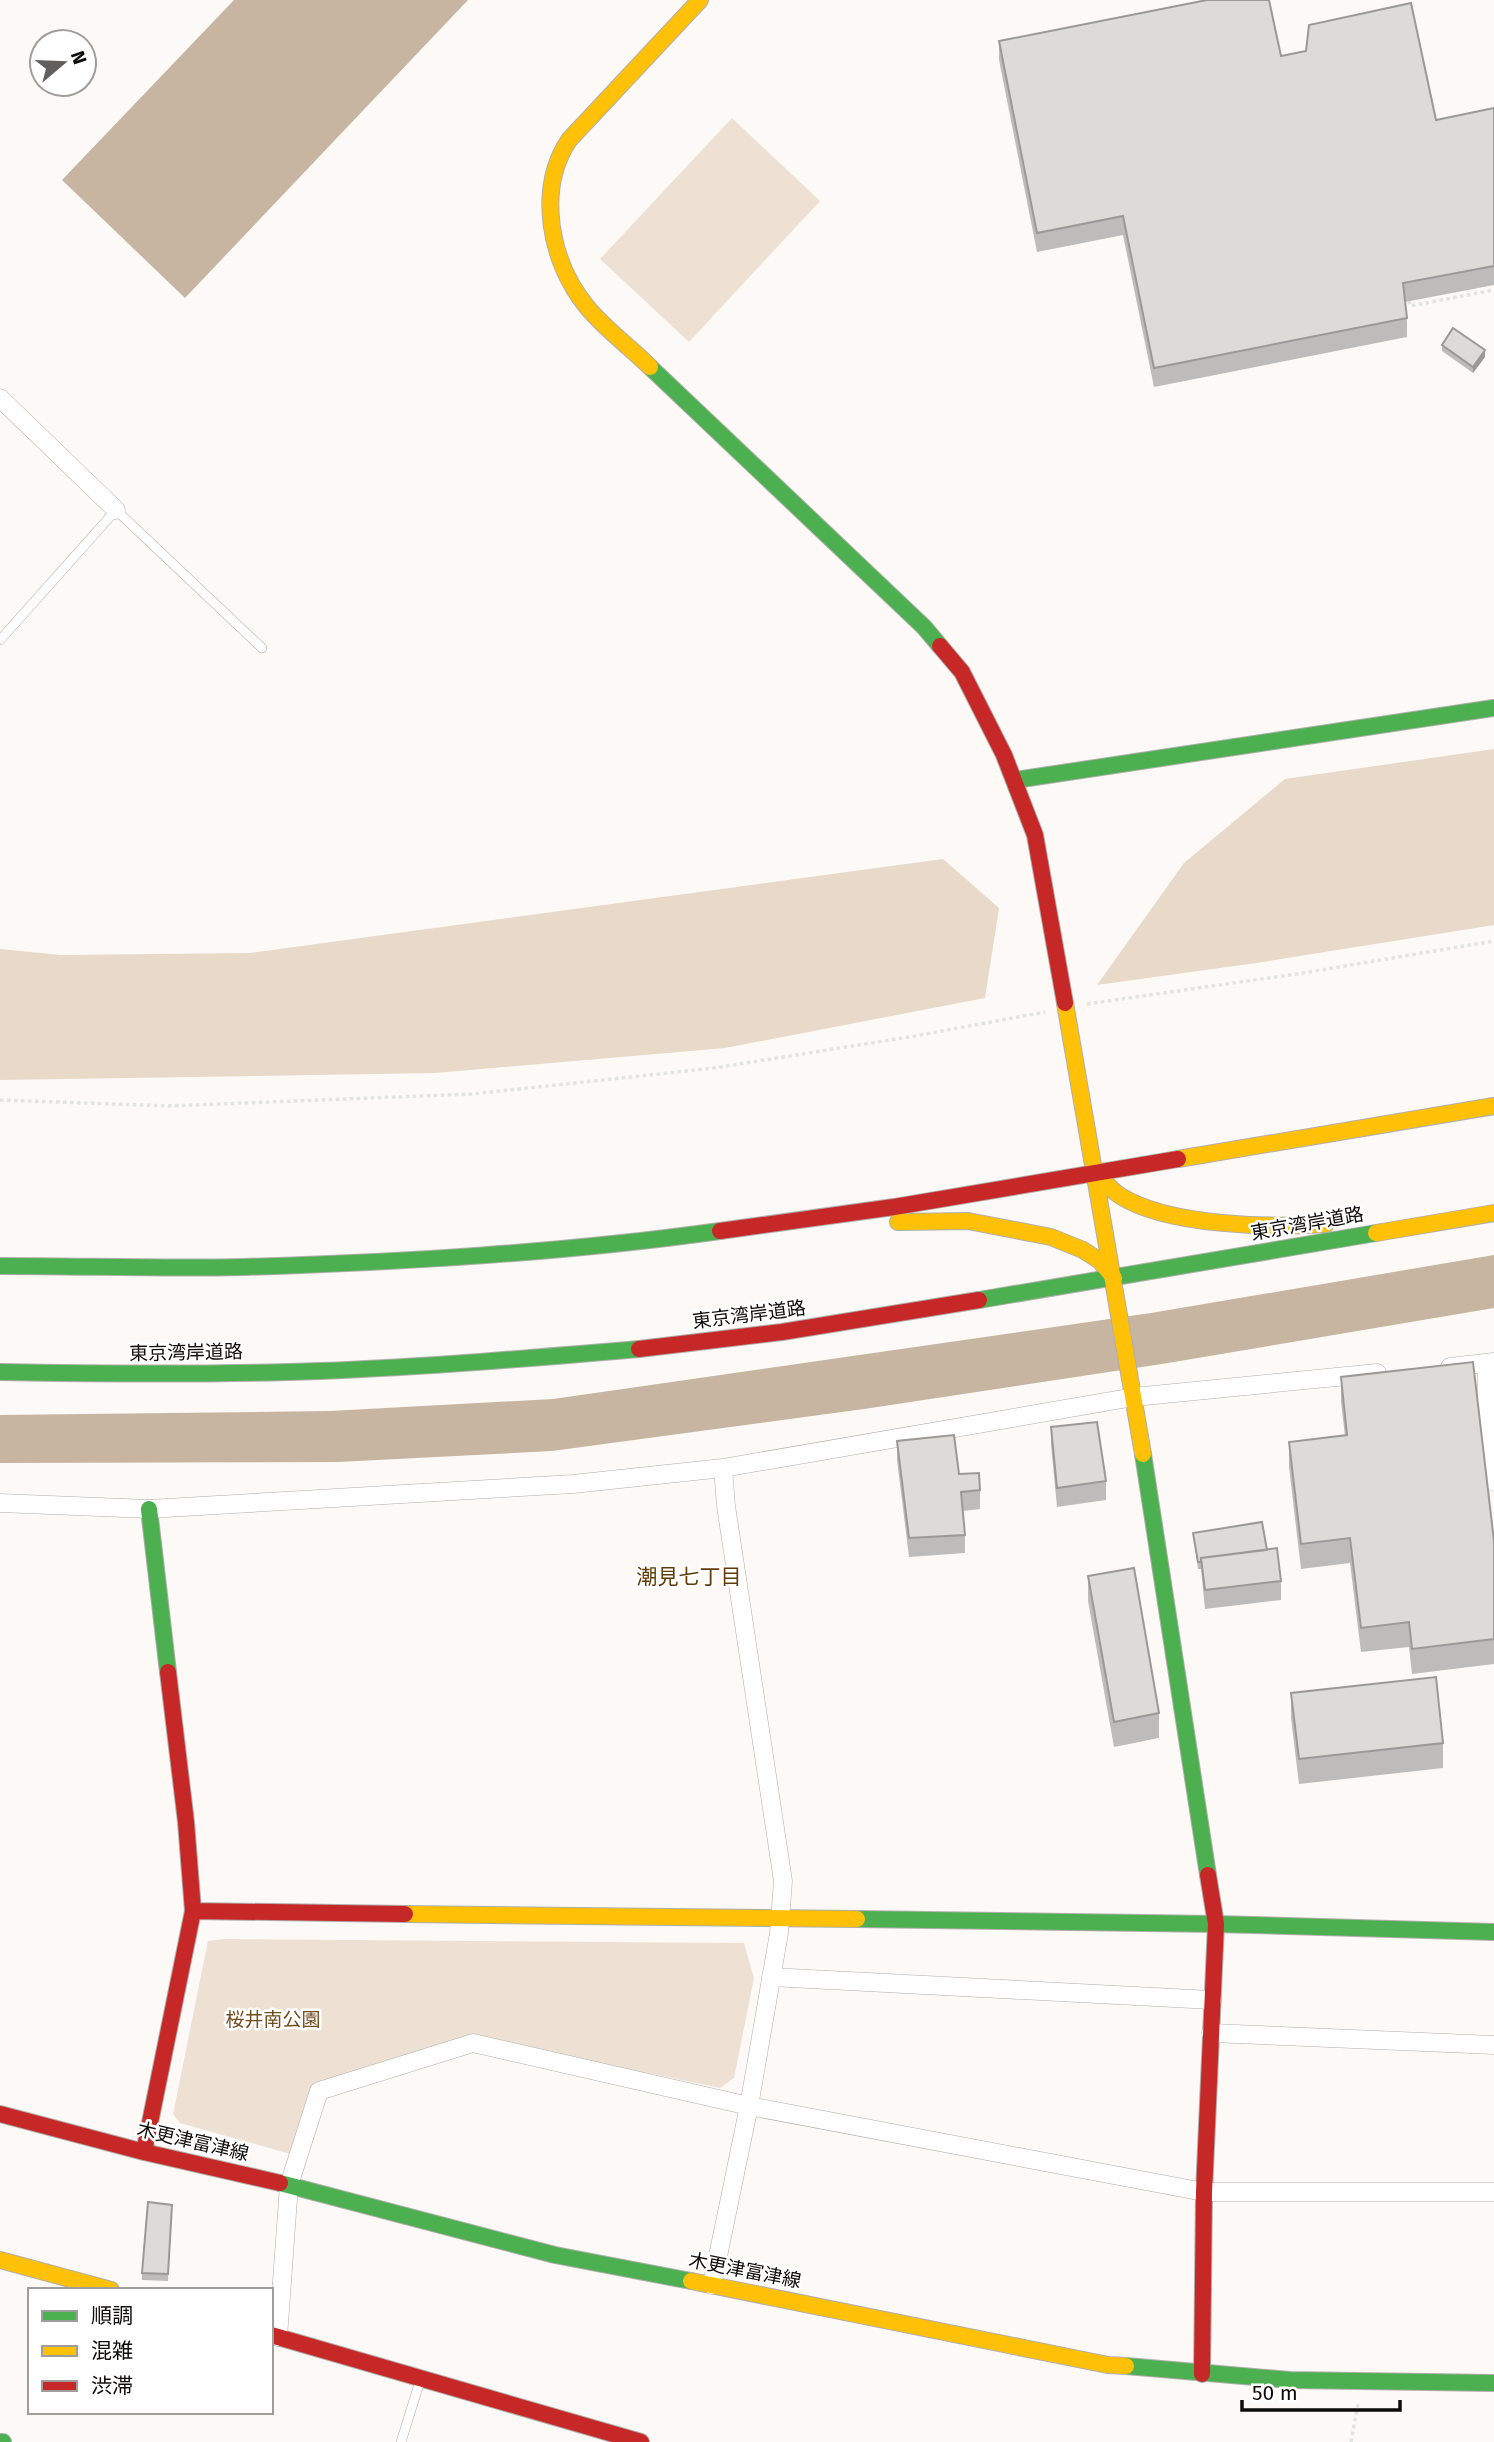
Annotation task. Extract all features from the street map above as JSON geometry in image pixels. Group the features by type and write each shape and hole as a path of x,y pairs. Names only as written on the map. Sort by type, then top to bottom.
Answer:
{"main road":[{"path":"700,0 566,144 553,179 550,205 558,257 569,282 587,307 924,627 962,672 1016,780 1035,835 1134,1397 1216,1924 1204,2192 1202,2374"},
{"path":"1016,780 1494,708"},
{"path":"0,1266 242,1268 453,1258 636,1243 894,1207 1494,1106"},
{"path":"1096,1172 1115,1193 1138,1203 1231,1226 1290,1227 1494,1212"},
{"name":"東京湾岸道路","path":"0,1372 110,1374 320,1371 623,1350 782,1332 1494,1212"},
{"path":"716,1233 897,1222 968,1221 1038,1234 1069,1244 1100,1261 1114,1278"},
{"path":"144,2152 193,1911 186,1822 149,1508"},
{"path":"193,1911 1216,1924 1494,1932"},
{"name":"木更津富津線","path":"0,2114 144,2152 289,2185 555,2255 1108,2365 1290,2380 1494,2383"},
{"path":"0,2260 104,2288"},
{"path":"274,2336 641,2442"}],"street":[{"path":"0,398 116,510"},
{"path":"1432,1368 1490,1363 1487,1411 1494,1482"},
{"path":"0,1503 149,1508 573,1485 723,1468 1134,1397 1391,1372"},
{"path":"712,2285 771,1977 783,1881 728,1519 723,1468"},
{"path":"771,1977 1212,2000"},
{"path":"1211,2033 1494,2045"},
{"path":"274,2336 289,2185 320,2091 473,2043 748,2106 1204,2192 1494,2192"}],"lane":[{"path":"0,640 116,510 262,648"},
{"path":"401,2442 420,2379"}],"path":[{"path":"1409,301 1410,306 1494,292"},
{"path":"0,1100 168,1106 472,1094 714,1068 915,1037 1067,1007 1303,973 1494,941"},
{"path":"1351,2442 1363,2381"}],"green space":[{"path":"732,118 820,201 689,342 600,259"},
{"name":"桜井南公園","path":"208,1941 744,1943 754,1978 734,2078 720,2088 473,2037 315,2088 294,2155 180,2123 173,2114"}],"shaded area":[{"path":"234,0 468,0 185,298 62,180"},
{"path":"1494,749 1494,925 1097,985 1184,863 1285,779"},
{"path":"943,859 999,908 985,998 725,1048 435,1073 0,1080 0,949 61,955 250,953"},
{"path":"1494,1255 1494,1308 1162,1364 864,1409 552,1451 338,1462 0,1463 0,1415 330,1411 553,1399 1151,1313"}],"building":[{"path":"1207,0 1269,0 1281,56 1306,51 1309,25 1411,3 1436,120 1494,108 1494,266 1403,283 1407,318 1154,368 1123,216 1037,233 999,41"},
{"path":"1453,328 1485,350 1473,367 1442,345"},
{"path":"1473,1362 1494,1541 1494,1639 1412,1649 1409,1622 1361,1628 1350,1538 1301,1544 1289,1442 1347,1435 1341,1377"},
{"path":"1097,1422 1106,1481 1057,1488 1051,1427"},
{"path":"954,1435 959,1474 979,1473 980,1490 961,1492 965,1535 909,1538 897,1441"},
{"path":"1262,1522 1267,1550 1201,1558 1201,1562 1198,1562 1193,1533"},
{"path":"1277,1548 1281,1581 1205,1590 1201,1558"},
{"path":"1134,1568 1159,1713 1114,1722 1088,1576"},
{"path":"1436,1677 1443,1743 1299,1759 1291,1693"},
{"path":"148,2202 172,2205 168,2274 142,2273"}],"traffic: fast":[{"path":"650,367 924,627 940,646"},
{"path":"1015,780 1494,708"},
{"path":"0,1266 214,1268 363,1262 542,1251 720,1231"},
{"path":"979,1300 1376,1233"},
{"path":"0,1372 160,1374 320,1371 440,1365 639,1349"},
{"path":"1143,1454 1208,1875"},
{"path":"149,1509 168,1672"},
{"path":"857,1919 1216,1924 1494,1932"},
{"path":"280,2183 555,2255 691,2281"},
{"path":"1126,2366 1290,2380 1494,2383"}],"traffic: slow":[{"path":"650,367 594,315 574,289 556,248 550,203 559,160 569,140 700,0"},
{"path":"1065,1003 1143,1454"},
{"path":"1178,1159 1494,1106"},
{"path":"1096,1172 1119,1195 1163,1213 1190,1219 1248,1225 1326,1224"},
{"path":"1376,1233 1494,1213"},
{"path":"898,1222 968,1221 1051,1237 1083,1250 1100,1261 1114,1278"},
{"path":"405,1914 857,1919"},
{"path":"0,2260 104,2288"},
{"path":"691,2281 1108,2365 1126,2366"}],"traffic: jam":[{"path":"940,646 962,672 1004,755 1035,835 1065,1003"},
{"path":"720,1231 894,1207 1178,1159"},
{"path":"639,1349 782,1332 979,1300"},
{"path":"144,2152 193,1911 186,1822 168,1672"},
{"path":"1202,2374 1204,2192 1216,1924 1208,1875"},
{"path":"193,1911 405,1914"},
{"path":"0,2114 144,2152 280,2183"},
{"path":"273,2336 641,2442"}],"district":[{"name":"潮見七丁目","path":"689,1577"}]}
